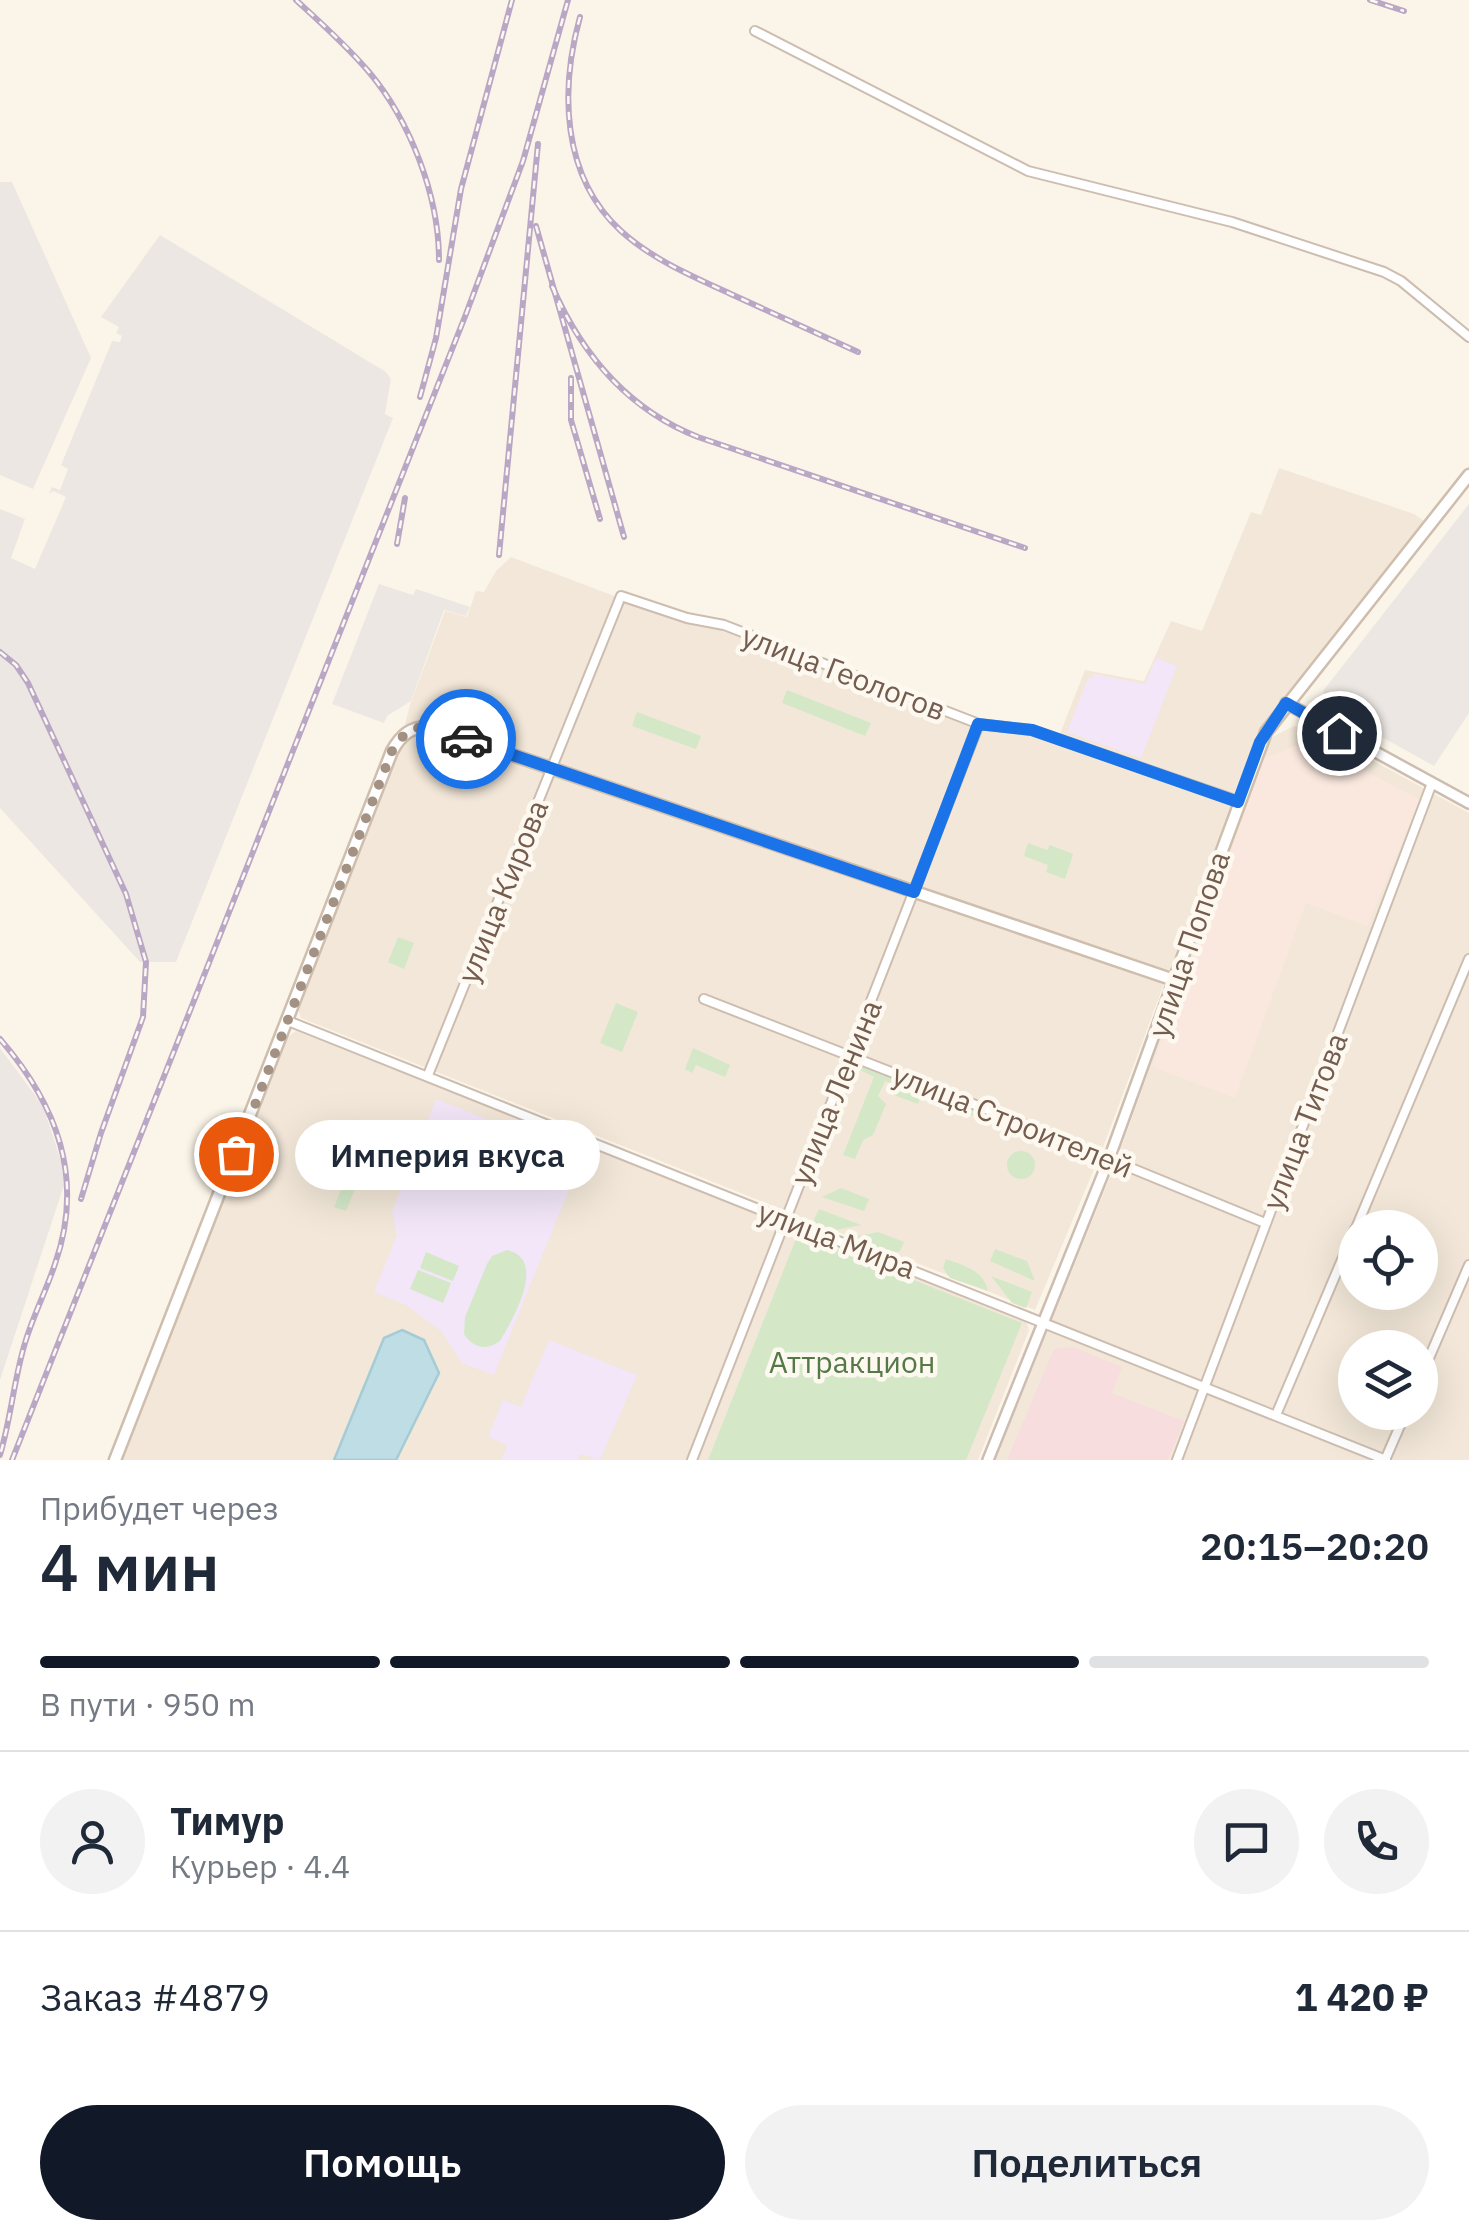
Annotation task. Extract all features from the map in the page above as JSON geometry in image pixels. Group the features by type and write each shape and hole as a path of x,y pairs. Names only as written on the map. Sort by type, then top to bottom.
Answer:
{"main road":[{"name":"улица Попова","path":"1174,980 1260,742 1286,703 1469,474"},
{"path":"115,1460 392,751 410,730 430,727 1174,980"}],"street":[{"path":"755,31 1028,171 1232,222 1394,276 1469,337"},
{"name":"улица Геологов","path":"621,596 687,618 724,625 978,724 1032,730 1238,802"},
{"name":"улица Кирова","path":"428,1075 621,596"},
{"path":"1286,703 1469,803"},
{"name":"улица Ленина","path":"692,1460 978,724"},
{"name":"улица Титова","path":"1177,1460 1432,783"},
{"path":"1363,1210 1469,959"},
{"name":"улица Попова","path":"988,1460 1110,1159 1174,980"},
{"name":"улица Строителей","path":"704,999 1266,1223"},
{"name":"улица Мира","path":"288,1021 1386,1460"},
{"path":"1438,1337 1469,1265"},
{"path":"1276,1415 1338,1268"},
{"path":"1386,1460 1398,1430"}],"shaded area":[{"path":"0,182 12,182 91,358 33,489 0,475"},
{"path":"160,235 386,372 391,379 385,414 393,418 176,962 140,962 0,808 0,509 25,519 11,558 35,569 66,497 53,491 49,494 52,487 60,490 68,469 61,465 112,341 120,342 122,336 116,333 119,327 101,317"},
{"path":"1279,468 1414,514 1424,521 1258,732 1102,1150 1035,1310 301,1018 298,1008 398,752 410,705 445,611 467,617 476,591 484,592 496,571 511,557 683,622 717,629 971,727 1034,736 1056,744 1085,670 1144,681 1171,621 1202,631 1251,512 1261,515"},
{"path":"1469,504 1469,713 1434,766 1326,706 1323,691"},
{"path":"379,584 413,595 416,589 470,607 466,616 444,610 411,701 387,716 384,723 332,704"},
{"path":"1156,658 1177,666 1141,758 1067,732 1088,678 1092,679 1094,674 1145,684"},
{"path":"1294,726 1317,730 1469,813 1469,1460 995,1460 1118,1157 1263,750 1272,737"},
{"path":"1308,741 1420,800 1367,926 1306,903 1235,1098 1152,1067 1263,759"},
{"path":"296,1031 1026,1320 1029,1330 978,1460 122,1460 287,1037"},
{"path":"0,1048 43,1106 61,1161 64,1185 0,1380"},
{"path":"436,1099 582,1157 494,1375 462,1363 442,1332 406,1305 374,1292 397,1235 392,1212"},
{"path":"549,1340 637,1375 600,1460 580,1454 577,1460 501,1460 507,1445 488,1437 503,1400 521,1407"},
{"path":"1073,1347 1122,1367 1112,1393 1184,1421 1168,1460 1007,1460 1054,1349"}],"green space":[{"path":"787,690 871,723 865,736 782,703"},
{"path":"637,712 701,736 696,749 632,726"},
{"path":"1028,843 1047,850 1050,845 1073,854 1065,879 1046,872 1048,865 1024,856"},
{"path":"398,937 414,943 404,969 388,962"},
{"path":"616,1003 638,1012 622,1052 600,1043"},
{"path":"693,1048 730,1065 725,1077 696,1065 692,1073 685,1069"},
{"path":"862,1066 895,1078 892,1083 885,1081 878,1096 886,1104 873,1135 863,1140 855,1159 843,1155 874,1077 860,1070"},
{"path":"850,1077 853,1079 818,1166 813,1162"},
{"path":"896,1079 917,1088 921,1096 918,1104 891,1094"},
{"path":"948,1099 1008,1123 1011,1130 943,1104"},
{"path":"358,1147 370,1152 346,1211 334,1207"},
{"path":"1021,1151 1031,1155 1035,1165 1031,1175 1021,1179 1011,1175 1007,1165 1011,1155"},
{"path":"841,1188 869,1199 864,1211 822,1197"},
{"path":"819,1209 861,1225 830,1231 812,1224"},
{"path":"878,1232 904,1242 900,1251 889,1255 855,1241 858,1236"},
{"name":"Аттракцион","path":"798,1234 1022,1323 966,1460 708,1460"},
{"path":"995,1249 1027,1261 1035,1281 990,1261"},
{"path":"507,1250 519,1256 525,1265 524,1291 500,1341 480,1346 464,1334 465,1317 492,1256"},
{"path":"426,1252 459,1266 453,1281 420,1268"},
{"path":"946,1259 978,1274 988,1291 950,1278 943,1268"},
{"path":"418,1270 451,1283 443,1303 410,1289"},
{"path":"991,1276 1032,1292 1026,1308 1012,1303"}],"water":[{"path":"402,1330 424,1340 439,1373 396,1460 334,1460 384,1338"}],"railway":[{"path":"296,0 361,62 397,113 428,185 439,260"},
{"path":"420,397 436,338 461,189 512,0"},
{"path":"12,1460 466,314 523,161 568,0"},
{"path":"1370,0 1404,11"},
{"path":"580,17 570,73 570,130 586,184 601,209 621,231 660,259 858,352"},
{"path":"499,555 538,144"},
{"path":"536,226 624,537"},
{"path":"552,286 577,335 610,377 649,411 673,425 698,437 1025,548"},
{"path":"571,378 571,420 600,519"},
{"path":"397,544 405,498"},
{"path":"0,652 16,665 28,683 126,894 146,962 143,1017 81,1199"},
{"path":"0,1039 37,1090 50,1117 66,1172 67,1202 55,1264 21,1357 0,1455"}],"way so far":[{"path":"236,1154 392,751 403,735 417,727 430,727 466,739"}],"place":[{"name":"Империя вкуса","path":"236,1154"}],"route":[{"path":"466,739 914,892 978,724 1032,730 1238,802 1260,742 1286,703 1339,733"}]}
